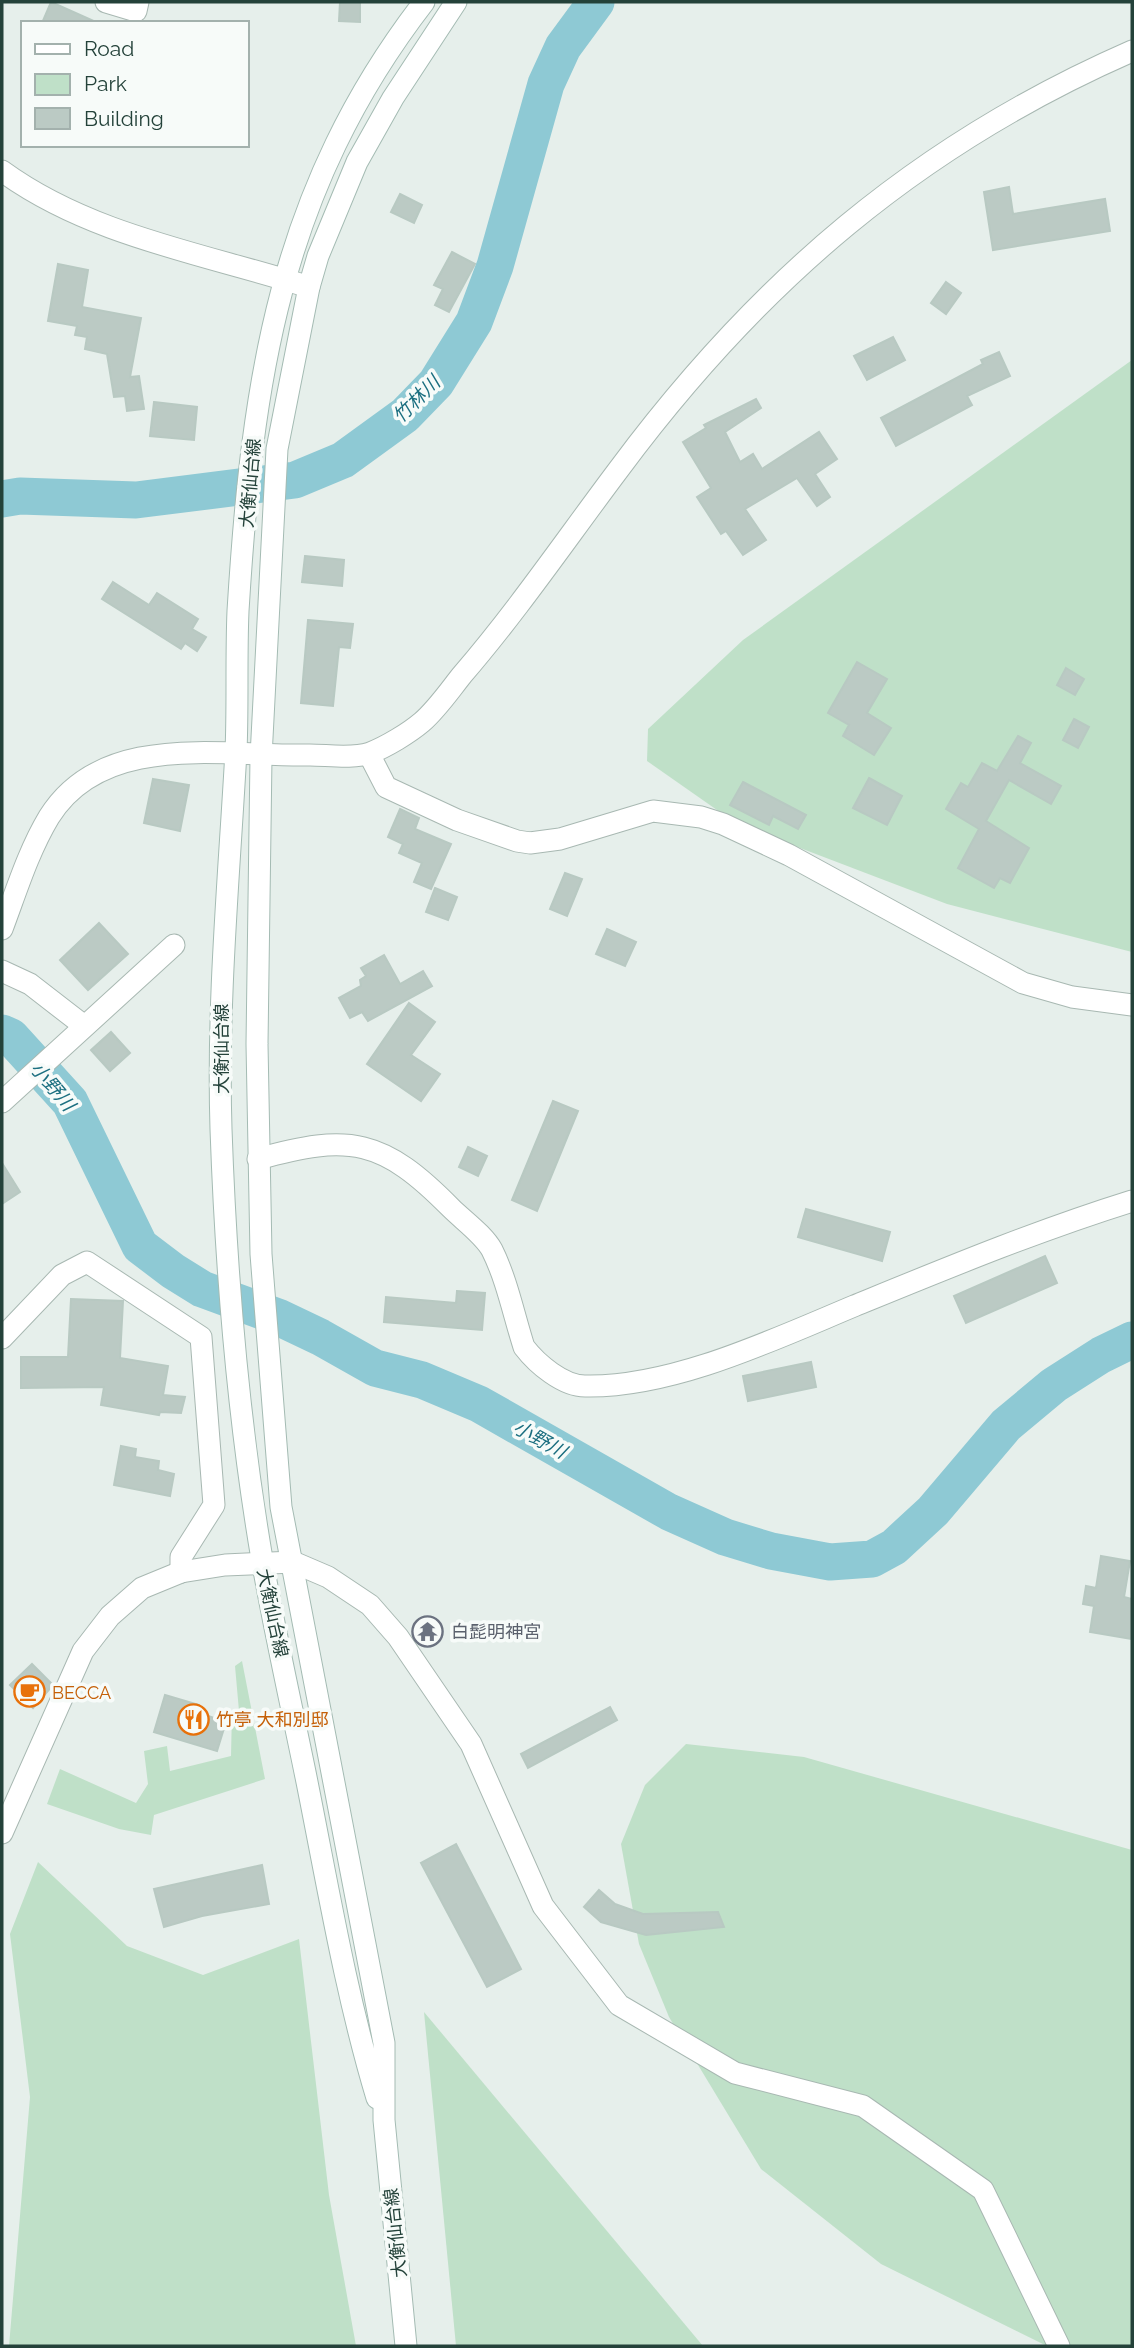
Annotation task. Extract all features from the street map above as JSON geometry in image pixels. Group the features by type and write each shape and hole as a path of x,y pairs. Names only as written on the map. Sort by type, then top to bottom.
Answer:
{"street":[{"path":"106,2 136,10 138,2"},
{"name":"大衡仙台線","path":"384,2120 360,2044 263,1564 248,1469 233,1322 221,1129 222,994 236,756 238,613 252,453 264,362 283,278 320,176 345,123 373,74 424,2"},
{"name":"大衡仙台線","path":"406,2346 384,2120 384,2043 281,1507 265,1333 258,1159 261,757 278,449 309,287 356,162 393,98 456,2"},
{"path":"2,929 29,856 51,814 78,787 114,763 155,754 261,757 369,754 423,722 482,653 682,387 766,296 835,233 901,182 1040,95 1132,51"},
{"path":"2,171 62,209 151,241 309,287"},
{"path":"369,754 386,787 457,820 517,841 530,843 560,839 653,811 701,817 723,824 779,850 1023,983 1052,993 1132,1005"},
{"path":"9,1095 174,945"},
{"path":"2,971 30,984 78,1031"},
{"path":"258,1159 293,1149 355,1144 379,1151 411,1173 432,1188 491,1248 524,1348 533,1358 565,1381 582,1386 614,1385 681,1372 751,1349 1037,1231 1132,1201"},
{"path":"2,1338 34,1308 62,1275 87,1262 201,1337 215,1505 181,1557 181,1572"},
{"path":"2,1833 83,1651 110,1616 142,1588 181,1572 225,1565 293,1562 328,1577 370,1605 398,1637 471,1744 543,1906 619,2005 734,2073 863,2106 983,2190 1059,2346"}],"green space":[{"path":"1132,360 1132,952 947,904 737,824 647,761 648,729 743,640"},
{"path":"242,1661 265,1779 154,1815 151,1835 119,1829 47,1804 60,1769 136,1803 148,1784 144,1751 167,1746 170,1771 231,1756 232,1711 239,1711 235,1666"},
{"path":"686,1744 804,1757 1132,1850 1132,2346 1047,2346 881,2264 761,2169 669,2017 639,1944 621,1844 645,1785"},
{"path":"38,1862 127,1946 203,1975 299,1939 329,2195 356,2346 9,2346 30,2097 10,1934"},
{"path":"424,2012 703,2346 456,2346"}],"building":[{"path":"51,2 94,21 43,21"},
{"path":"340,2 360,2 360,22 339,21"},
{"path":"1009,187 1013,214 1105,199 1110,231 993,250 984,192"},
{"path":"400,194 422,205 414,223 391,212"},
{"path":"452,252 475,264 449,312 435,305 443,289 434,285"},
{"path":"58,264 88,270 82,307 141,318 130,377 139,376 144,409 127,411 125,396 114,397 107,354 85,349 87,337 75,335 77,326 48,321"},
{"path":"946,282 961,293 946,314 931,303"},
{"path":"893,337 905,360 867,380 854,356"},
{"path":"999,352 1010,376 967,396 972,405 896,446 881,418 983,364 981,360"},
{"path":"756,399 761,408 725,432 740,462 753,454 762,469 819,432 837,459 815,474 830,497 817,506 797,478 745,509 766,540 743,555 726,531 721,534 697,497 711,488 683,442 706,428 704,425"},
{"path":"154,402 197,407 194,440 150,436"},
{"path":"305,556 344,560 342,586 302,582"},
{"path":"113,582 149,605 157,593 198,619 192,629 206,637 197,651 185,643 181,649 102,599"},
{"path":"308,620 353,624 350,648 339,647 333,706 301,703"},
{"path":"857,662 887,679 867,713 891,728 874,755 843,736 849,725 828,713"},
{"path":"1066,668 1084,679 1075,695 1057,685"},
{"path":"1074,719 1089,727 1078,748 1063,740"},
{"path":"1018,736 1031,743 1020,763 1061,786 1051,804 1009,780 986,821 1029,848 1010,883 1000,878 994,888 958,868 979,829 946,809 961,783 968,787 982,763 997,771"},
{"path":"869,778 902,796 887,825 853,808"},
{"path":"153,779 189,785 180,831 144,823"},
{"path":"743,782 806,815 798,829 773,816 769,825 730,805"},
{"path":"400,809 419,818 415,829 451,844 431,889 414,882 422,863 399,853 403,844 388,837"},
{"path":"565,873 582,879 567,916 550,909"},
{"path":"435,888 457,897 448,920 426,912"},
{"path":"99,923 128,954 88,990 60,960"},
{"path":"607,929 636,942 625,966 596,954"},
{"path":"384,955 400,984 423,971 432,986 368,1021 362,1012 350,1018 339,998 361,986 360,980 366,976 361,968"},
{"path":"409,1003 435,1022 411,1055 440,1074 421,1101 367,1064"},
{"path":"111,1032 130,1053 110,1071 91,1050"},
{"path":"553,1101 578,1111 537,1211 512,1200"},
{"path":"468,1147 487,1156 478,1176 459,1167"},
{"path":"2,1163 20,1192 2,1204"},
{"path":"806,1209 890,1232 882,1261 798,1237"},
{"path":"1045,1256 1057,1283 966,1323 954,1296"},
{"path":"457,1291 485,1293 482,1330 384,1322 386,1297 456,1303"},
{"path":"71,1299 123,1301 120,1358 168,1366 163,1395 185,1397 181,1413 160,1412 159,1415 101,1405 104,1387 21,1388 21,1357 68,1357"},
{"path":"811,1362 816,1387 748,1401 743,1376"},
{"path":"121,1446 136,1449 135,1457 159,1461 158,1470 174,1474 170,1496 114,1485"},
{"path":"1101,1556 1130,1561 1124,1597 1132,1599 1132,1639 1090,1632 1094,1606 1083,1604 1086,1586 1096,1588"},
{"path":"32,1664 53,1685 33,1708 10,1685"},
{"path":"165,1695 199,1705 199,1713 226,1722 217,1751 154,1732"},
{"path":"610,1707 617,1720 528,1768 521,1754"},
{"path":"456,1844 521,1969 487,1987 421,1863"},
{"path":"262,1865 269,1904 202,1916 164,1927 154,1889"},
{"path":"599,1890 615,1904 643,1914 718,1912 724,1927 646,1935 601,1922 584,1907"}],"waterway":[{"name":"竹林川","path":"2,499 20,496 136,500 295,480 343,460 405,415 436,383 474,322 495,266 546,84 563,47 596,2"},
{"name":"小野川","path":"2,1033 11,1037 70,1102 140,1246 173,1271 202,1289 278,1317 320,1337 375,1368 422,1380 479,1404 669,1512 725,1537 771,1551 830,1562 872,1559 894,1547 933,1511 1006,1425 1054,1385 1101,1355 1132,1340"}],"place":[{"name":"白髭明神宮","path":"428,1631"},
{"name":"BECCA","path":"29,1692"},
{"name":"竹亭 大和別邸","path":"193,1719"}]}
